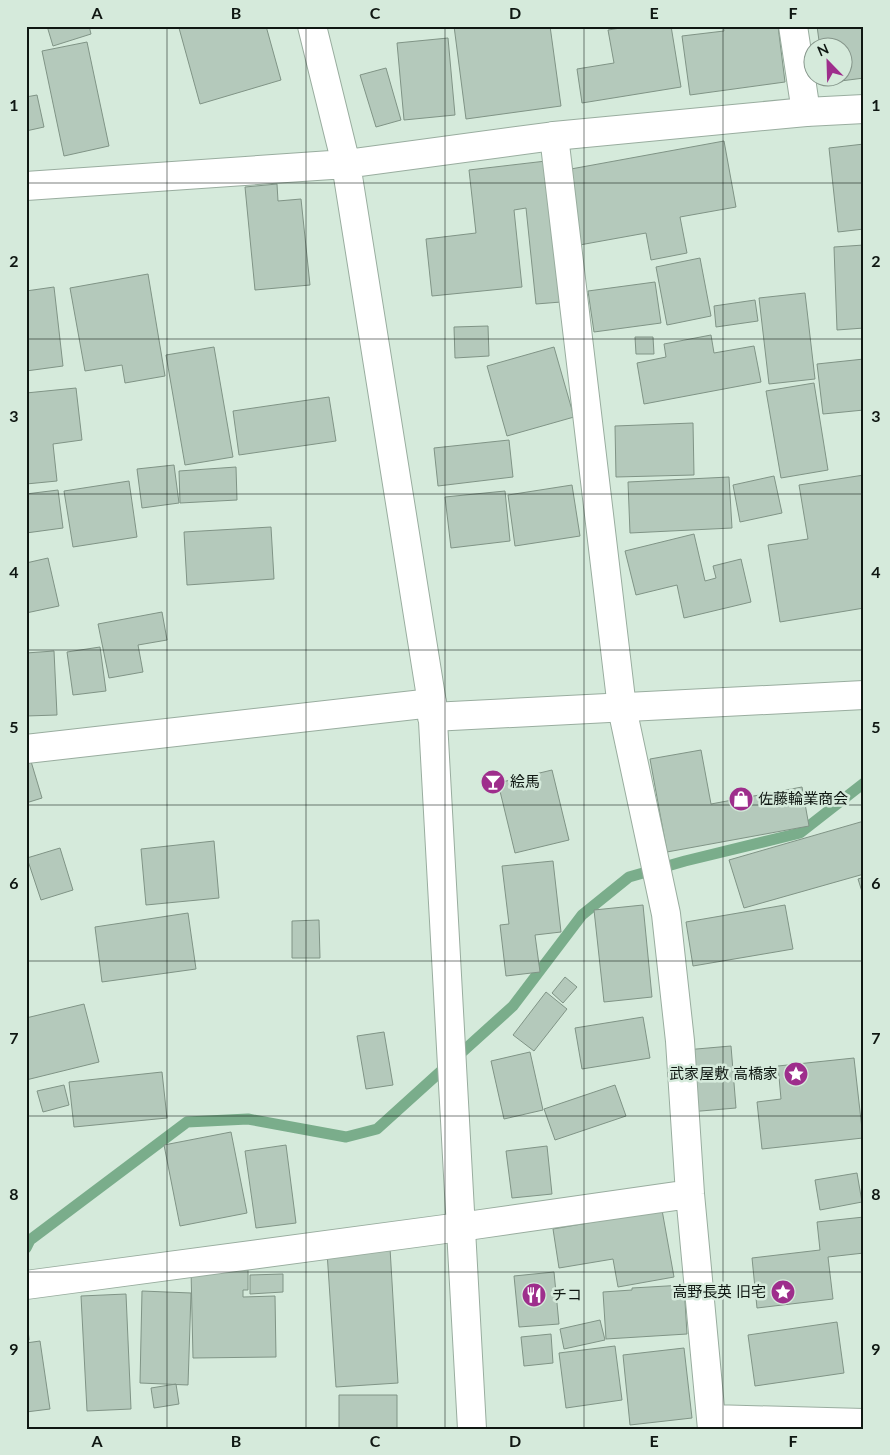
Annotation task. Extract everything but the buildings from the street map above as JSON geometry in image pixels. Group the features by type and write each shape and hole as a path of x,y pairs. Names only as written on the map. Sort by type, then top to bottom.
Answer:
{"street":[{"path":"312,26 346,164 432,710 472,1429"},
{"path":"793,26 806,112"},
{"path":"26,186 346,164 554,136 806,112 864,109"},
{"path":"554,136 622,708 666,914 680,1041 690,1194 711,1424 864,1423"},
{"path":"26,749 432,710 622,708 864,695"},
{"path":"26,1285 690,1194"}],"waterway":[{"path":"26,1248 30,1240 187,1122 248,1119 346,1137 377,1129 513,1006 582,915 629,877 685,861 800,833 864,783"}],"place":[{"name":"絵馬","path":"493,782"},
{"name":"佐藤輪業商会","path":"741,799"},
{"name":"武家屋敷 高橋家","path":"796,1074"},
{"name":"高野長英 旧宅","path":"783,1292"},
{"name":"チコ","path":"534,1295"}]}
